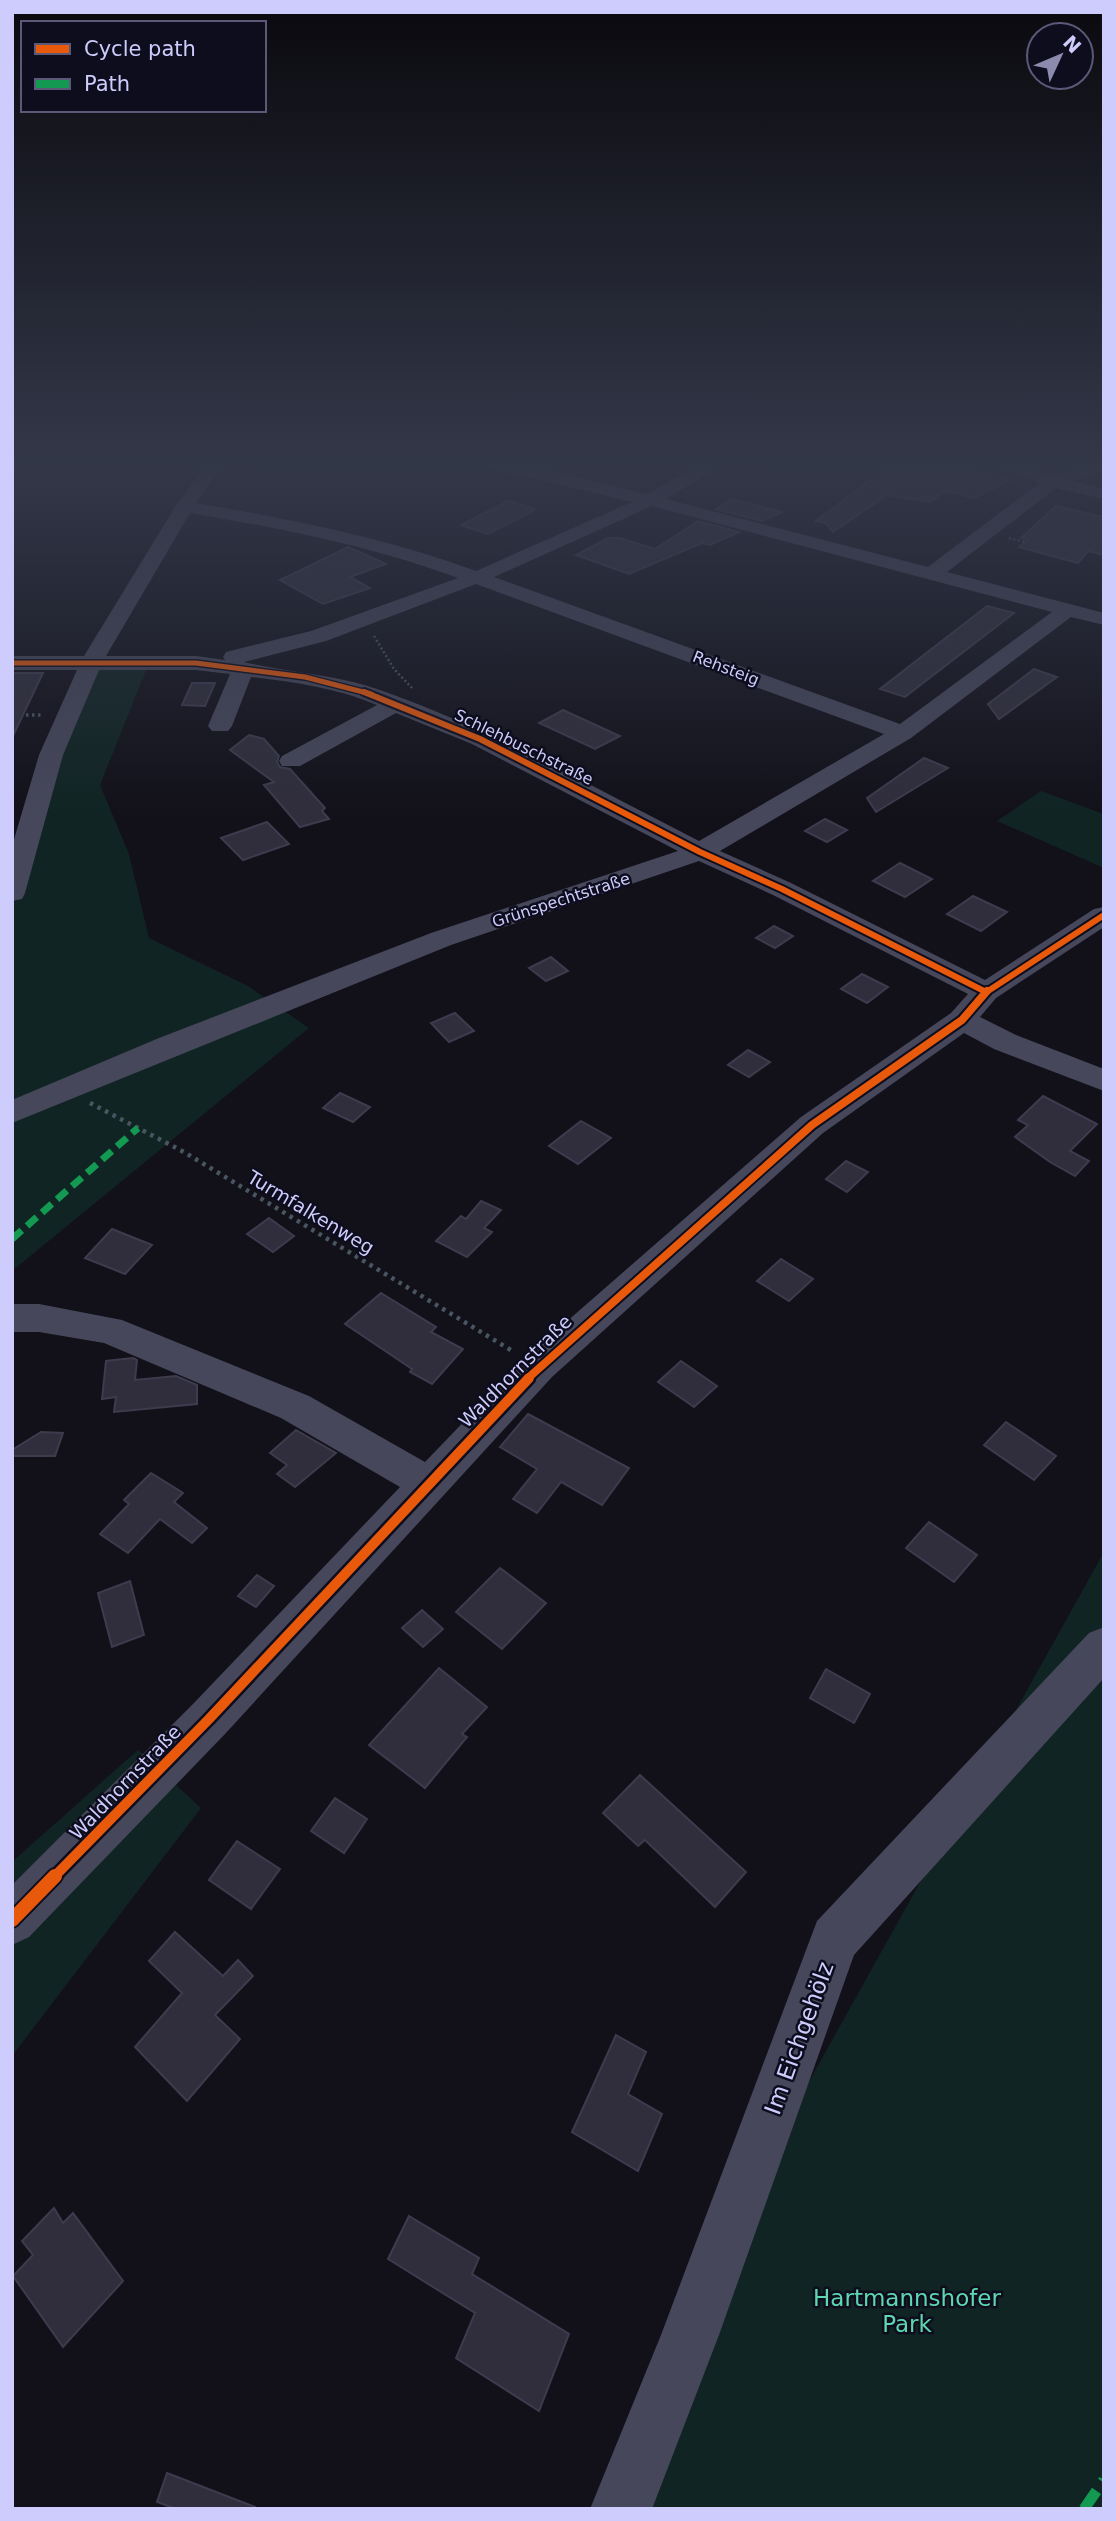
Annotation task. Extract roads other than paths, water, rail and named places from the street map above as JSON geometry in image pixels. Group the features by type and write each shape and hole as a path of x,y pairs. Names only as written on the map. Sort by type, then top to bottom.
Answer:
{"street":[{"path":"12,893 51,755 91,663 143,579"},
{"path":"196,663 263,653 368,619 474,579"},
{"name":"Rehsteig","path":"482,579 903,733"},
{"path":"953,579 1104,619"},
{"name":"Grünspechtstraße","path":"12,1112 221,1024 441,939 700,852 903,733 984,675 1067,610"},
{"name":"Schlehbuschstraße","path":"12,663 196,663 243,668 324,681 395,704 481,739 700,852 782,889 974,1006 1005,1042 1104,1081"},
{"path":"220,726 243,668"},
{"path":"291,761 395,704"},
{"name":"Waldhornstraße","path":"12,1920 209,1719 539,1367 812,1125 1104,915"},
{"path":"12,1318 39,1318 109,1329 295,1407 429,1484"},
{"name":"Im Eichgehölz","path":"621,2509 690,2334 835,1938 1104,1647"}],"park label":[{"name":"Hartmannshofer Park","path":"907,2311"}]}
